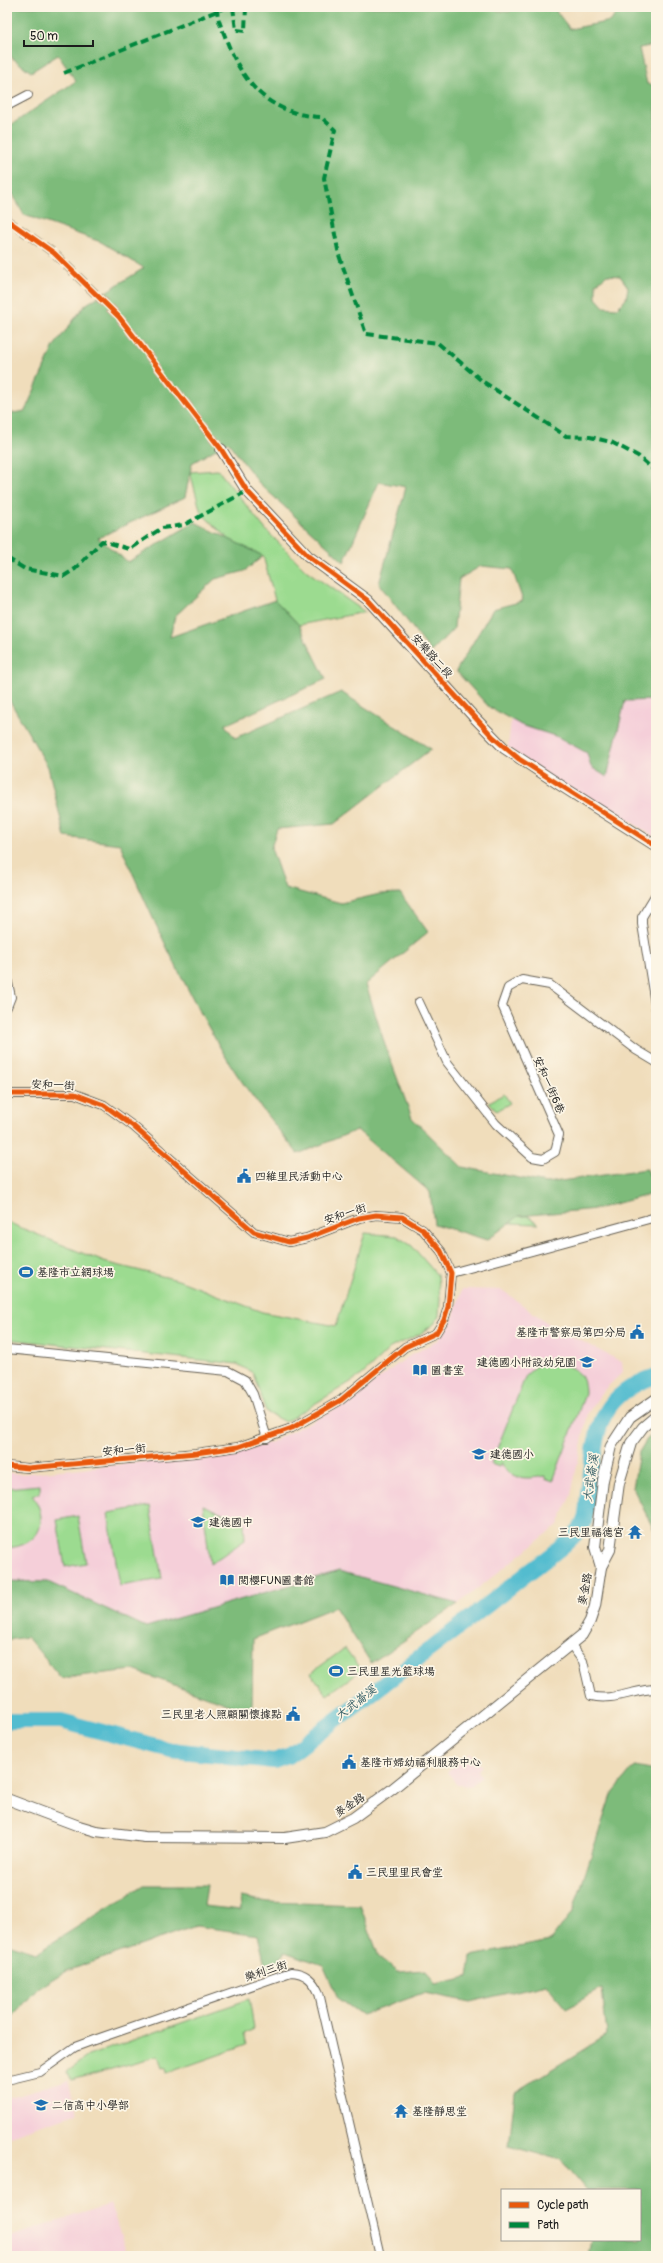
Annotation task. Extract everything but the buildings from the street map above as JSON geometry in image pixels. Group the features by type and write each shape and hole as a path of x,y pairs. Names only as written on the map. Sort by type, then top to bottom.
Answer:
{"street":[{"path":"7,106 28,95"},
{"name":"安樂路二段","path":"221,449 247,491 308,556 368,600 504,748 656,846"},
{"path":"656,894 642,917 656,1010"},
{"path":"7,978 11,997 7,1006"},
{"name":"安和一街6巷","path":"419,1002 447,1062 496,1124 532,1157 543,1159 555,1152 559,1135 502,1005 508,988 522,980 550,985 636,1050 656,1062"},
{"name":"安和一街","path":"7,1094 75,1094 104,1105 133,1126 254,1232 289,1242 307,1238 359,1218 376,1215 402,1217 423,1230 441,1251 451,1272 448,1307 444,1320 436,1333 405,1347 392,1356 341,1400 292,1428 238,1447 196,1453 28,1468 7,1466"},
{"path":"451,1272 656,1217"},
{"path":"7,1349 228,1371 245,1380 253,1394 267,1438"},
{"name":"麥金路","path":"601,1567 595,1547 603,1480 611,1446 630,1417 656,1399"},
{"name":"麥金路","path":"7,1799 96,1831 145,1837 285,1838 325,1832 353,1818 391,1790 572,1645 582,1635 590,1621 596,1600 601,1567 610,1550 619,1483 631,1443 642,1427 656,1416"},
{"path":"572,1645 583,1661 591,1696 601,1699 641,1689 656,1689"},
{"name":"樂利三街","path":"7,2080 40,2072 75,2047 94,2040 291,1972 300,1973 313,1980 319,1993 380,2256"}],"shaded area":[{"path":"656,700 656,838 606,806 602,812 508,748 511,719 521,725 558,737 587,753 591,767 625,701"},
{"path":"462,1289 502,1290 553,1327 622,1362 623,1372 603,1391 588,1413 571,1495 558,1525 458,1604 339,1571 146,1627 48,1582 7,1581 7,1473 21,1474 206,1456 269,1443 347,1403 406,1358 438,1340 453,1318"},
{"path":"470,1753 482,1766 477,1771 482,1777 471,1786 458,1785 447,1772"},
{"name":"二信高中小學部","path":"68,2080 78,2113 7,2137 7,2098"},
{"path":"110,2204 128,2256 7,2256 7,2238"}],"green space":[{"path":"7,7 493,7 495,10 509,12 516,7 553,7 570,29 611,21 620,7 645,7 656,12 656,45 639,48 647,84 656,85 656,700 625,701 607,777 591,767 587,753 558,737 521,725 489,707 456,671 493,609 523,601 512,569 481,566 459,579 454,628 431,652 379,584 406,487 379,482 344,562 259,483 228,442 192,463 185,497 98,538 128,562 195,522 263,556 245,571 215,579 175,616 170,637 275,600 299,625 326,679 225,725 235,738 341,692 431,749 334,824 277,829 271,848 285,888 341,903 380,894 400,893 428,932 366,984 385,1045 412,1118 462,1167 546,1183 647,1169 656,1193 596,1209 519,1216 487,1240 434,1224 430,1192 357,1130 298,1154 257,1103 229,1063 193,999 167,948 120,844 65,837 48,767 7,696 7,414 25,411 54,346 85,305 144,268 101,242 24,215 7,184 8,127 76,81 58,55 31,72 7,54","holes":["607,275 620,276 628,287 626,299 617,308 604,307 596,298 596,284"]},
{"path":"218,470 266,530 307,571 365,612 299,625 275,600 263,556 230,540 201,513 190,472"},
{"path":"504,1094 510,1103 497,1111 489,1102"},
{"path":"528,1216 539,1224 509,1223 504,1217"},
{"path":"7,1222 104,1262 178,1280 262,1312 336,1326 365,1233 397,1236 412,1246 438,1276 440,1298 439,1316 435,1323 420,1334 390,1348 362,1375 285,1422 266,1412 253,1373 237,1364 7,1339"},
{"path":"549,1360 553,1360 570,1367 578,1372 583,1379 585,1394 553,1481 545,1478 545,1476 526,1478 514,1476 509,1473 501,1462 499,1467 491,1464 526,1375 535,1367"},
{"path":"656,1432 656,1534 633,1488 639,1452 647,1439"},
{"path":"40,1485 40,1493 32,1495 41,1514 39,1530 27,1543 7,1548 7,1488"},
{"path":"203,1505 244,1522 245,1540 210,1564"},
{"path":"150,1506 162,1579 120,1586 108,1513"},
{"path":"78,1516 86,1563 65,1567 57,1520"},
{"path":"339,1571 458,1604 371,1663 335,1607 253,1639 252,1713 133,1670 61,1678 27,1637 7,1640 7,1581 48,1582 146,1627"},
{"name":"三民里星光籃球場","path":"345,1648 361,1670 327,1695 311,1673"},
{"path":"635,1766 656,1770 656,2256 588,2256 591,2241 641,2241 641,2189 585,2189 561,2160 509,2146 515,2092 607,2035 602,1989 566,2008 546,1984 470,2002 424,1993 362,2015 338,1998 323,1965 285,1952 267,1973 258,1935 196,1926 64,1972 38,1988 7,2023 7,1926 9,1927 8,1944 36,1953 144,1885 207,1885 204,1906 241,1910 240,1897 268,1902 360,1905 379,1957 398,1972 426,1970 435,1984 468,1977 471,1956 550,1941 573,1911 611,1795"},
{"path":"249,1999 254,2028 244,2033 247,2045 167,2073 166,2068 162,2069 158,2056 72,2080 66,2072 88,2056"}],"waterway":[{"name":"大武崙溪","path":"7,1721 61,1721 171,1750 274,1761 288,1756 466,1622 573,1537 583,1524 587,1510 593,1455 601,1422 609,1408 620,1395 635,1385 656,1376"}],"tunnel":[{"path":"7,220 54,253 119,317 221,449"}],"marked path":[{"path":"218,7 218,19 233,55 241,70 260,94 287,110 303,115 321,117 335,130 324,178 339,255 366,334 438,343 482,381 566,436 590,437 611,442 638,456 656,472"},
{"path":"64,73 227,7"},
{"path":"233,7 236,30 245,31 246,7"},
{"path":"7,558 25,569 64,576 75,569 102,541 129,549 162,528 184,525 247,491"}],"cycle path":[{"path":"7,220 54,253 119,317 221,449 247,491 308,556 368,600 493,737 519,759 656,846"},
{"path":"7,1094 75,1094 104,1105 133,1126 254,1232 289,1242 307,1238 359,1218 376,1215 402,1217 423,1230 441,1251 451,1273 448,1307 444,1320 436,1333 405,1347 341,1400 292,1428 238,1447 196,1453 28,1468 7,1466"}],"place":[{"name":"四維里民活動中心","path":"244,1176"},
{"name":"基隆市立網球場","path":"26,1272"},
{"name":"基隆市警察局第四分局","path":"637,1332"},
{"name":"建德國小附設幼兒園","path":"587,1362"},
{"name":"圖書室","path":"420,1370"},
{"name":"建德國小","path":"479,1454"},
{"name":"建德國中","path":"198,1522"},
{"name":"三民里福德宮","path":"635,1532"},
{"name":"閱櫻FUN圖書館","path":"227,1580"},
{"name":"三民里星光籃球場","path":"336,1671"},
{"name":"三民里老人照顧關懷據點","path":"293,1714"},
{"name":"基隆市婦幼福利服務中心","path":"349,1762"},
{"name":"三民里里民會堂","path":"355,1872"},
{"name":"二信高中小學部","path":"41,2105"},
{"name":"基隆靜思堂","path":"401,2111"}]}
